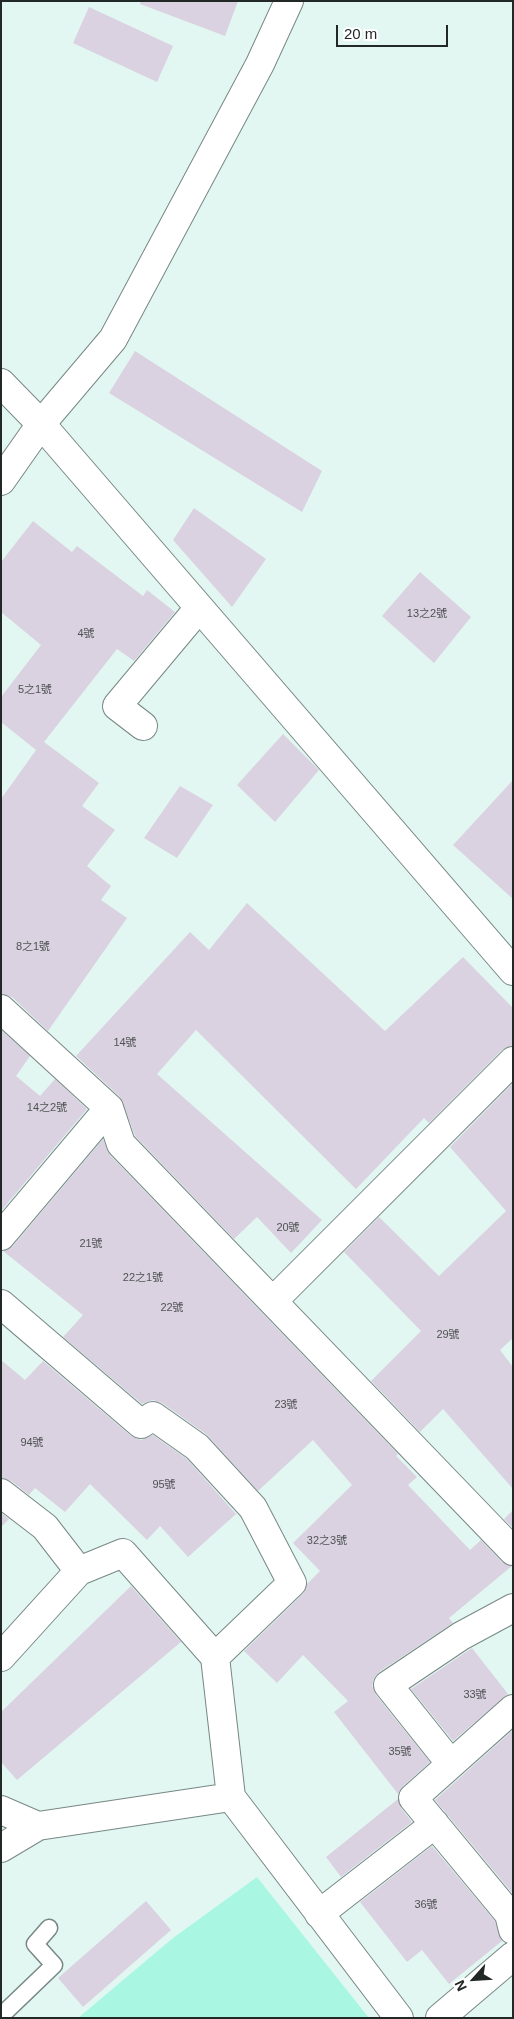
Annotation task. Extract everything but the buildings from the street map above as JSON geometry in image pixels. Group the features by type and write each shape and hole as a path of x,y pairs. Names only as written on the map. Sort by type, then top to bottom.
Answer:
{"street":[{"path":"1,481 41,424 113,340 260,64 289,1"},
{"path":"1,383 41,424 513,971"},
{"path":"144,726 117,706 198,608"},
{"path":"1,1009 109,1108 121,1144 274,1300 513,1551"},
{"path":"274,1300 513,1061"},
{"path":"1,1236 109,1108"},
{"path":"1,1304 141,1424 153,1416 197,1447 252,1508 292,1583 215,1657"},
{"path":"1,1493 45,1527 79,1571"},
{"path":"1,1657 79,1571 123,1554 215,1657 231,1797 399,2018"},
{"path":"451,1764 388,1685 461,1636 513,1608"},
{"path":"513,1709 413,1798 509,1914 513,1930"},
{"path":"1,1848 38,1826 231,1797"},
{"path":"1,1810 38,1826"},
{"path":"319,1914 435,1824"},
{"path":"440,2018 513,1956"}],"lane":[{"path":"1,2016 54,1965 35,1944 49,1928"}],"green space":[{"path":"257,1877 369,2018 78,2018 173,1938"}]}
